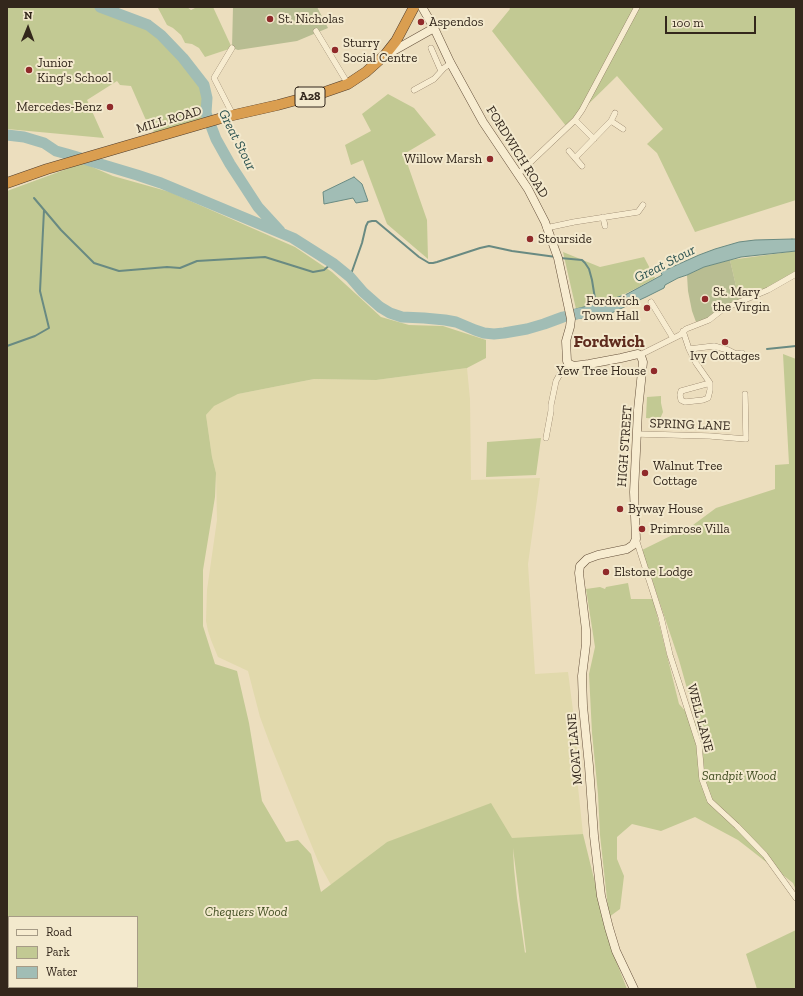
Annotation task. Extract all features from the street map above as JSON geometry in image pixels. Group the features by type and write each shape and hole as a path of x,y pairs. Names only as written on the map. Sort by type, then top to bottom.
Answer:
{"highway":[{"name":"A28","path":"385,55 396,42 414,7"},
{"name":"MILL ROAD","path":"7,182 229,116 322,93 348,84 366,72 385,55"}],"street":[{"name":"FORDWICH ROAD","path":"422,7 483,122 528,189 545,222 558,258 571,320 566,341 567,361 569,364"},
{"path":"518,174 575,120 582,110 637,7"},
{"path":"385,55 434,28"},
{"path":"316,31 348,84"},
{"path":"229,116 214,78 232,48"},
{"path":"431,48 441,71"},
{"path":"414,90 434,79 451,63"},
{"path":"575,158 612,121 615,113"},
{"path":"575,120 594,140"},
{"path":"612,121 623,129"},
{"path":"569,151 582,166"},
{"path":"546,228 638,212 643,205"},
{"path":"603,217 605,226"},
{"path":"546,438 556,381 569,364 574,366 638,354 640,355 680,335 684,330 709,320 723,309 768,290 796,274"},
{"path":"651,302 672,338"},
{"path":"684,330 689,349 696,363 710,383 710,390 708,398 703,400 685,402 681,400 681,392 710,383"},
{"path":"689,349 714,346 736,354 742,353"},
{"name":"HIGH STREET","path":"636,539 634,492 643,362 640,355"},
{"name":"SPRING LANE","path":"637,434 710,436 746,439 745,394"},
{"name":"WELL LANE","path":"636,539 699,745 702,779 710,801 737,826 764,855 796,898"},
{"name":"MOAT LANE","path":"634,989 616,951 601,896 594,836 583,706 582,676 586,644 586,630 579,573 580,566 587,559 598,555 627,549 633,545 636,539"}],"shaded area":[{"path":"467,368 470,399 471,480 540,478 528,564 535,674 568,672 577,741 578,787 583,834 521,839 387,842 331,885 318,861 270,744 260,717 248,671 218,657 208,631 206,621 207,590 217,520 216,473 212,457 206,415 214,405 238,394 314,379 376,380"}],"green space":[{"path":"7,7 94,7 145,27 159,36 181,60 201,87 205,100 203,111 204,119 155,134 145,118 131,86 120,85 117,81 87,100 104,138 7,129"},
{"path":"187,7 191,10 197,7 213,7 232,48 205,57 199,48 192,44 185,43 181,35 167,25 158,8"},
{"path":"233,7 317,7 328,28 297,41 238,50 232,48"},
{"path":"509,7 796,7 796,200 695,232 657,153 647,144 663,129 617,76 566,126 492,31 510,9"},
{"path":"388,94 414,108 436,135 404,154 427,220 428,259 387,224 363,160 351,165 345,145 371,131 362,114"},
{"name":"Chequers Wood","path":"83,163 113,176 170,192 295,247 332,272 381,317 409,325 443,326 486,340 486,358 467,368 376,380 314,379 238,394 214,406 206,415 212,457 216,473 215,497 203,570 203,626 215,664 237,671 249,723 262,801 286,842 298,840 311,854 321,892 387,842 491,803 512,838 583,834 611,948 627,989 7,989 7,191","holes":["513,848 525,953 517,898"]},
{"path":"796,251 796,271 769,287 739,299 730,260"},
{"path":"563,252 600,267 644,257 655,278 614,299 576,309"},
{"path":"730,260 739,299 722,308 708,318 696,322 688,291 687,275 704,267"},
{"name":"Sandpit Wood","path":"783,354 796,359 796,890 793,883 738,840 695,817 661,831 632,824 617,837 617,859 624,876 620,909 609,917 600,835 598,794 592,733 589,674 595,647 586,589 600,587 605,589 606,587 628,583 631,599 653,599 679,704 697,724 679,660 642,550 693,525 716,508 775,489 775,465 789,464"},
{"path":"661,396 663,412 660,419 646,418 647,397"},
{"path":"541,438 536,475 486,477 487,442"},
{"path":"796,930 796,989 757,989 746,954"}],"water":[{"path":"354,177 362,184 368,201 356,203 353,198 324,204 323,192"},
{"name":"Great Stour","path":"796,239 796,251 741,257 704,267 678,278 665,285 664,288 607,315 575,319 571,317 572,310 627,294 662,275 661,272 715,249 739,242 755,240"}],"waterway":[{"name":"Great Stour","path":"100,7 148,25 161,35 183,58 204,85 207,98 206,113 216,139 230,164 258,207 280,231"},
{"name":"Great Stour","path":"7,135 24,137 44,143 56,151 161,183 293,238 334,264 350,277 363,292 380,307 390,313 402,317 456,322 484,333 494,334 527,329 563,317 581,313"},
{"path":"34,198 61,230 94,263 119,271 167,267 180,268 197,261 265,257 313,272 324,270 332,263"},
{"path":"7,346 35,336 49,328 40,291 44,210"},
{"name":"Great Stour","path":"350,277 362,243 366,226 368,222 372,221 376,221 419,257 429,263 437,262 489,246 512,251 556,257"},
{"name":"Great Stour","path":"560,258 582,260 585,263 589,269 592,280 596,305"},
{"path":"767,349 796,346"}],"place":[{"name":"St. Nicholas","path":"270,19"},
{"name":"Aspendos","path":"421,22"},
{"name":"Sturry Social Centre","path":"335,50"},
{"name":"Junior King's School","path":"29,70"},
{"name":"Mercedes-Benz","path":"110,107"},
{"name":"Willow Marsh","path":"490,159"},
{"name":"Stourside","path":"530,239"},
{"name":"St. Mary the Virgin","path":"705,299"},
{"name":"Fordwich Town Hall","path":"647,308"},
{"name":"Ivy Cottages","path":"725,342"},
{"name":"Yew Tree House","path":"654,371"},
{"name":"Walnut Tree Cottage","path":"645,473"},
{"name":"Byway House","path":"620,509"},
{"name":"Primrose Villa","path":"642,529"},
{"name":"Elstone Lodge","path":"606,572"}],"district":[{"name":"Fordwich","path":"609,342"}]}
